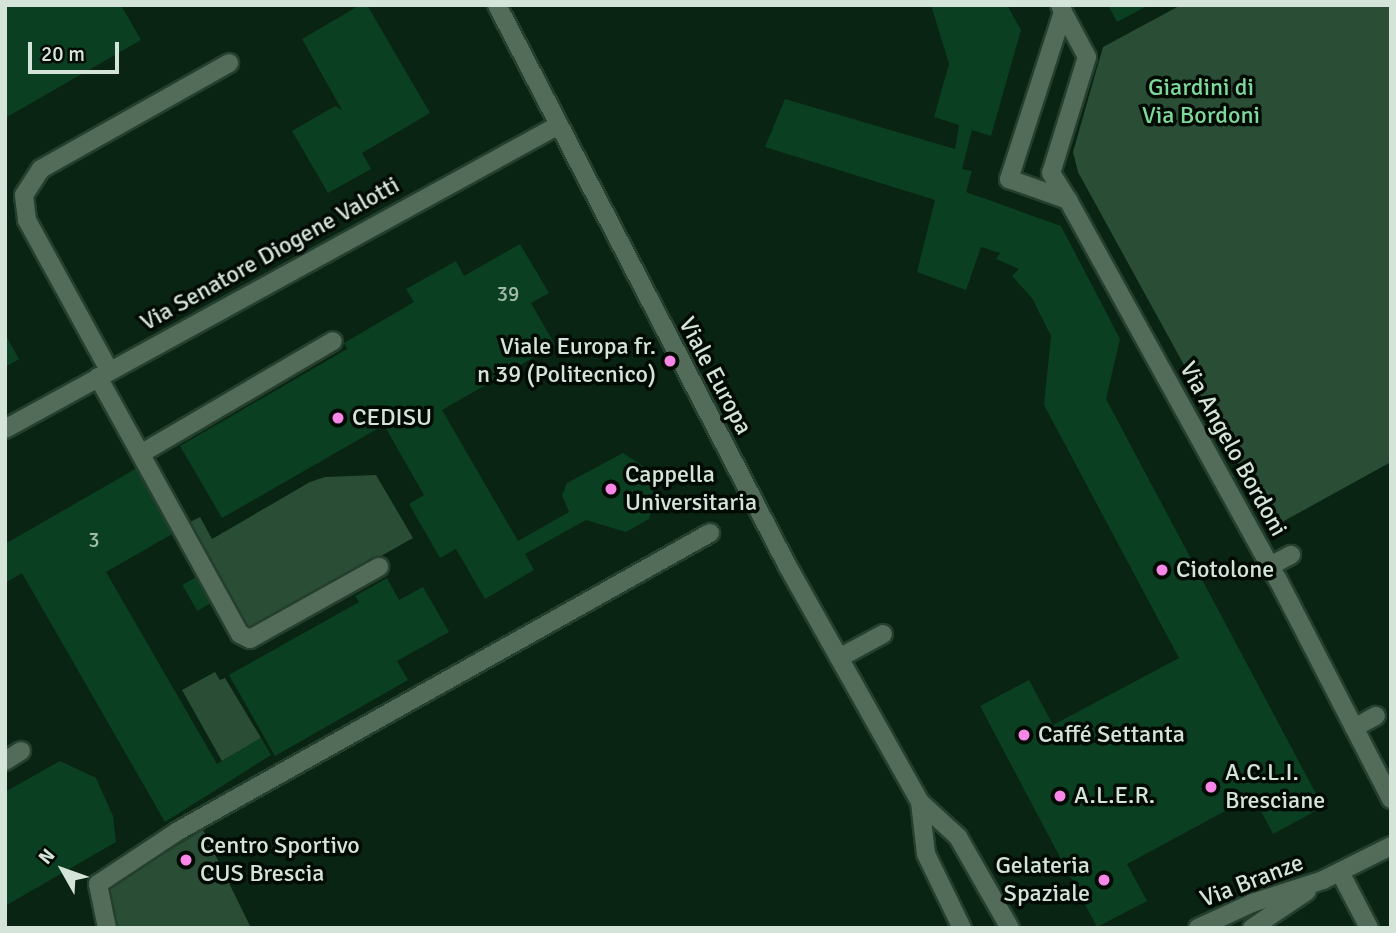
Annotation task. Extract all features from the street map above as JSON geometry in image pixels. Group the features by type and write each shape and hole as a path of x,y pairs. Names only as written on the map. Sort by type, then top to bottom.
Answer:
{"street":[{"name":"Viale Europa","path":"498,5 677,356 839,658 920,802 958,837 1010,928"},
{"name":"Via Angelo Bordoni","path":"1061,9 1009,179 1068,200"},
{"name":"Via Angelo Bordoni","path":"1061,9 1087,57 1051,173 1269,566 1391,799"},
{"path":"229,63 41,169 24,195 26,220 201,571 240,634 250,639 379,567"},
{"name":"Via Senatore Diogene Valotti","path":"5,429 559,125"},
{"path":"142,453 333,341"},
{"path":"107,928 98,884 178,831 710,533"},
{"path":"1269,566 1291,555"},
{"path":"839,658 883,634"},
{"path":"1354,728 1376,716"},
{"name":"Viale Europa","path":"920,802 926,854 962,928"},
{"name":"Via Branze","path":"1198,928 1252,903 1323,880 1391,846"},
{"path":"1340,872 1370,928"},
{"name":"Via Branze","path":"1252,928 1323,880"}],"green space":[{"name":"Giardini di Via Bordoni","path":"1181,5 1391,5 1391,462 1273,527 1078,172 1073,152 1103,47"},
{"path":"376,475 413,538 248,631 188,523 200,517 212,539 310,482 325,477"},
{"path":"215,672 220,680 225,678 261,738 222,761 182,690"},
{"name":"Centro Sportivo CUS Brescia","path":"203,830 251,928 114,928 106,889"}],"building":[{"path":"5,5 121,5 141,40 7,117"},
{"path":"360,5 367,5 430,113 362,153 371,169 328,193 292,131 335,106 342,110 302,39"},
{"path":"931,5 1007,5 1021,30 991,136 972,130 962,169 972,171 966,192 1061,226 1120,339 1106,399 1323,807 1273,834 1253,796 1127,864 1147,901 1097,927 980,706 1029,680 1053,725 1179,658 1044,405 1051,336 1032,298 1012,276 1019,269 996,259 1000,253 981,247 966,290 917,272 935,200 765,147 785,99 955,149 959,125 934,117 949,64"},
{"path":"1108,5 1149,5 1117,22"},
{"name":"CEDISU","path":"520,244 549,293 531,303 555,345 442,410 518,541 569,512 562,495 567,483 623,453 661,478 649,519 626,532 586,520 525,554 534,570 485,599 456,549 440,558 409,504 424,495 384,425 222,518 180,446 347,349 344,343 414,302 406,289 456,261 464,276"},
{"path":"5,334 19,359 5,367"},
{"path":"137,468 174,533 106,572 217,764 261,738 271,755 165,822 22,573 5,583 5,544"},
{"path":"198,576 213,602 197,611 182,585"},
{"path":"387,578 399,600 423,587 449,632 397,661 408,680 275,756 229,675 359,602 355,596"},
{"path":"60,761 96,778 113,816 116,842 5,906 5,792"}],"place":[{"name":"Viale Europa fr. n 39 (Politecnico)","path":"670,361"},
{"name":"CEDISU","path":"338,418"},
{"name":"Cappella Universitaria","path":"611,489"},
{"name":"Ciotolone","path":"1162,570"},
{"name":"Caffé Settanta","path":"1024,735"},
{"name":"A.C.L.I. Bresciane","path":"1211,787"},
{"name":"A.L.E.R.","path":"1060,796"},
{"name":"Centro Sportivo CUS Brescia","path":"186,860"},
{"name":"Gelateria Spaziale","path":"1104,880"}]}
